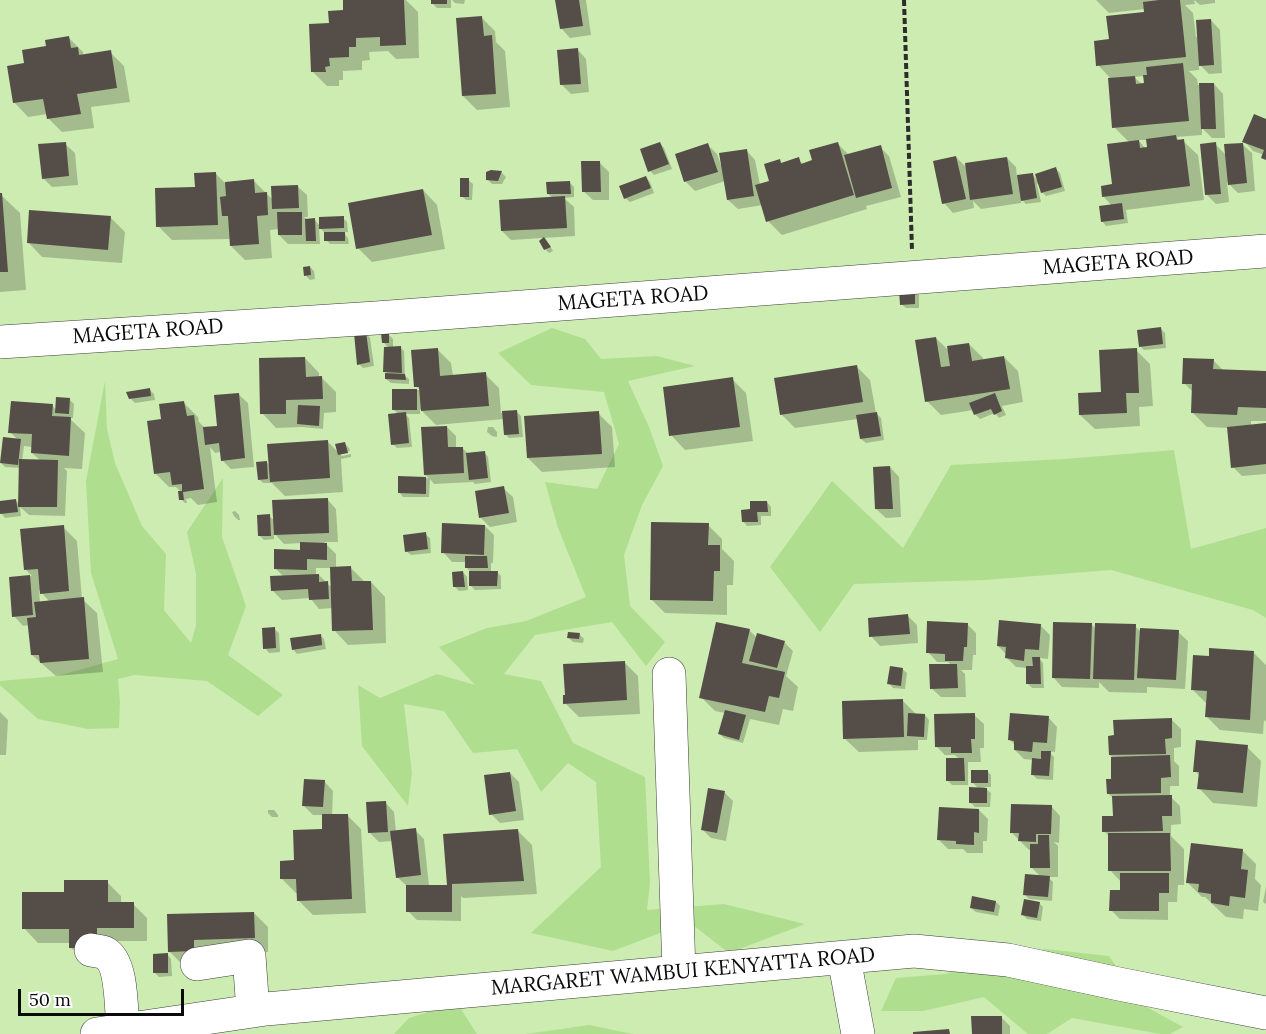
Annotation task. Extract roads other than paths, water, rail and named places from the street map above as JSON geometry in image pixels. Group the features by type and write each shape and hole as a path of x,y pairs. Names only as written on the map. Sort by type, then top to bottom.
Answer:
{"street":[{"name":"MAGETA ROAD","path":"0,342 376,318 1266,251"},
{"path":"669,674 679,972"},
{"path":"91,950 104,952 112,960 118,976 110,1032"},
{"name":"MARGARET WAMBUI KENYATTA ROAD","path":"110,1032 253,1011 914,951 1008,960 1266,1013"},
{"path":"197,964 249,956 253,1011"},
{"path":"844,958 858,1034"}]}
